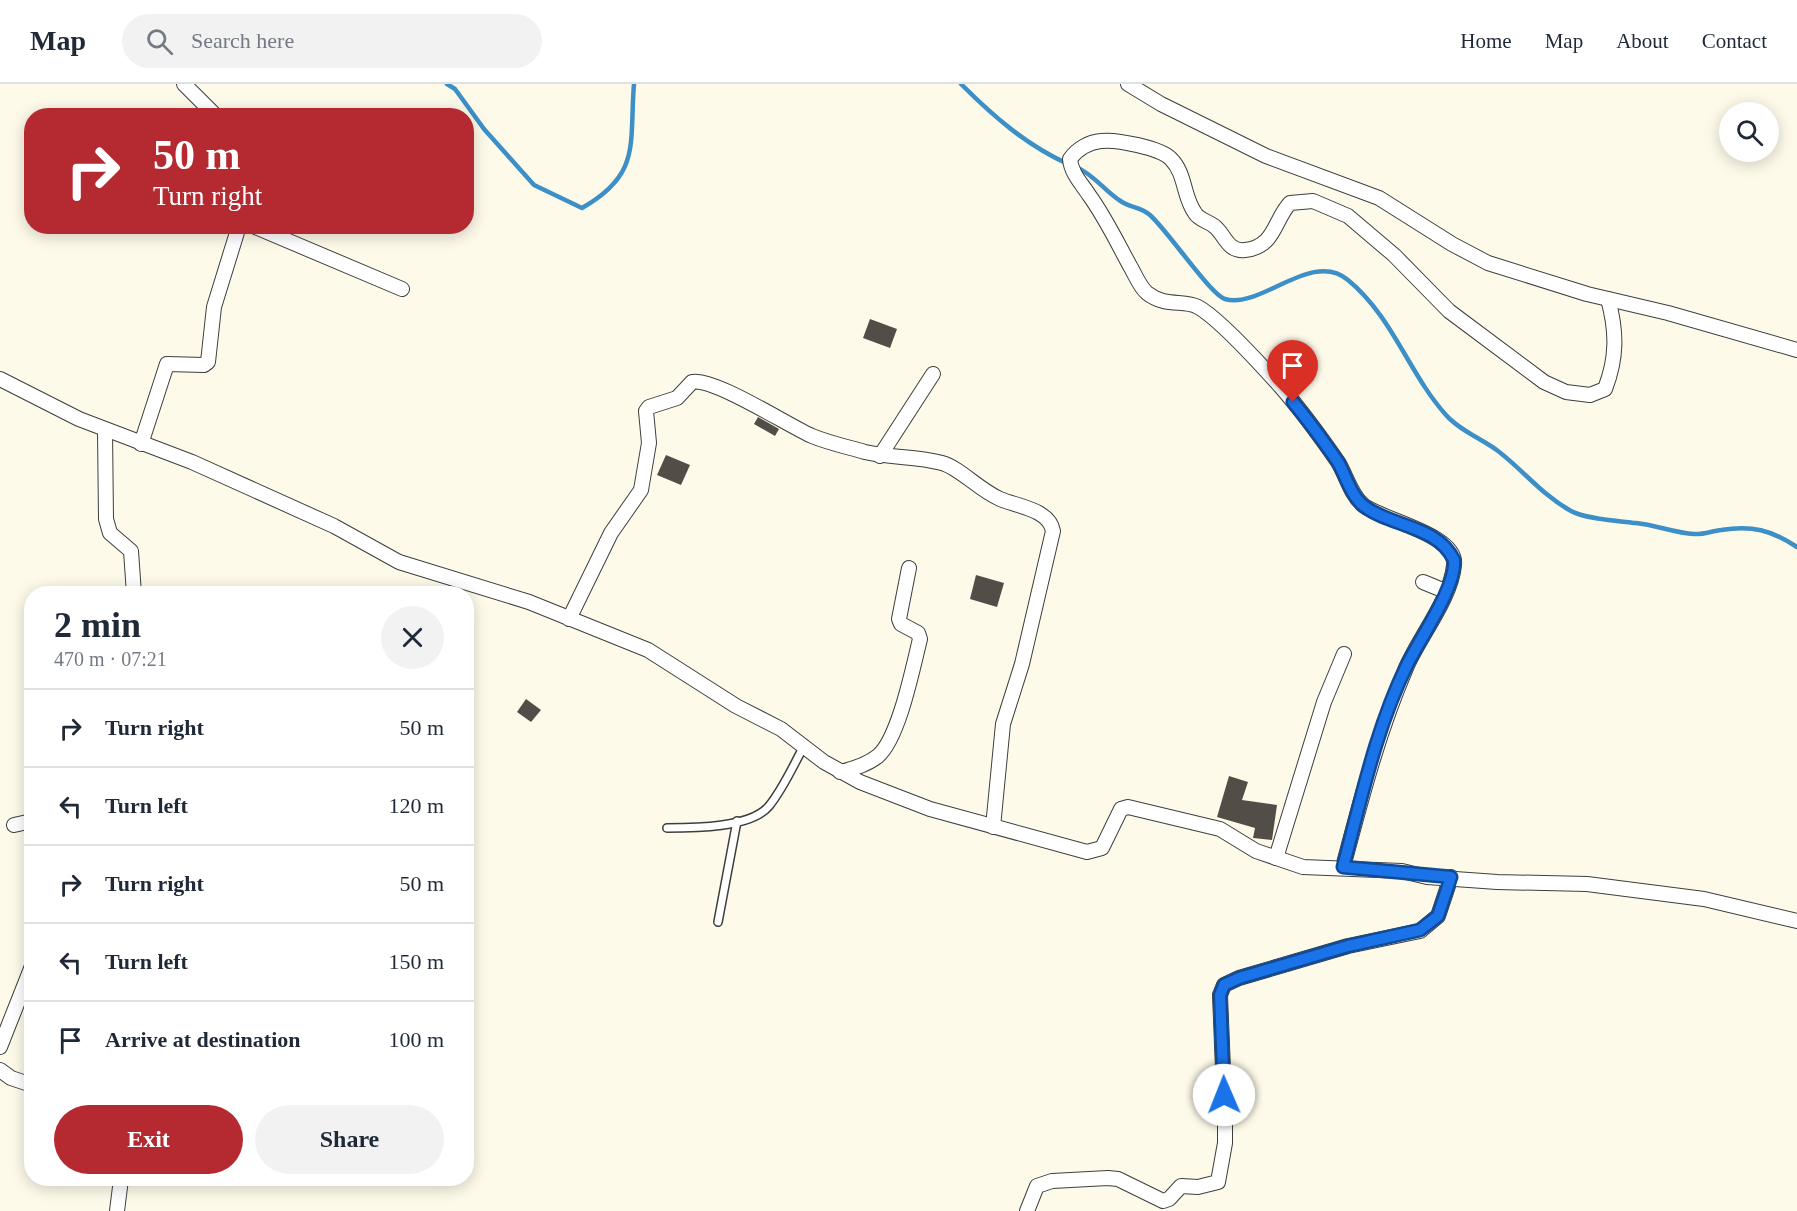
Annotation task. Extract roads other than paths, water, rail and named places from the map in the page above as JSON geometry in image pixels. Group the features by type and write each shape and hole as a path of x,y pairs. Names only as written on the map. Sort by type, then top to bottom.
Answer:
{"street":[{"path":"184,84 208,108"},
{"path":"1128,84 1161,104 1266,156 1379,198 1452,244 1488,262 1608,299 1797,350"},
{"path":"1343,867 1373,755 1389,710 1407,665 1446,591 1454,565 1448,551 1431,536 1370,510 1359,502 1339,464 1305,417 1249,353 1200,308 1164,301 1143,288 1097,206 1073,171 1070,159 1083,147 1103,140 1167,155 1181,172 1196,215 1215,226 1231,247 1241,250 1255,247 1269,238 1290,203 1313,201 1348,216 1394,255 1449,311 1544,382 1566,392 1590,395 1605,389 1613,369 1616,346 1608,299"},
{"path":"141,444 167,364 204,365 208,362 214,307 237,234"},
{"path":"272,234 402,289"},
{"path":"880,456 933,374"},
{"path":"0,379 105,430 192,462 296,508 412,567 473,582 648,650 736,706 782,729 840,772 906,801 1087,852 1102,848 1121,809 1128,807 1220,829 1256,851 1303,867 1343,867 1497,882 1613,888 1704,899 1797,921"},
{"path":"569,619 611,533 641,490 649,442 646,411 649,407 677,398 692,382 701,382 760,407 812,435 880,456 916,458 946,465 988,494 1025,507 1052,526 1051,540 1022,664 1003,724 993,827"},
{"path":"105,430 106,519 110,533 130,548 133,586"},
{"path":"840,772 867,763 880,754 906,696 920,639 918,633 901,624 900,619 909,568"},
{"path":"1424,582 1446,591"},
{"path":"1276,858 1313,734 1344,654"},
{"path":"14,825 24,823"},
{"path":"1027,1211 1037,1186 1052,1181 1118,1179 1163,1201 1169,1199 1181,1186 1198,1187 1218,1182 1225,1143 1224,1047 1220,995 1224,985 1239,978 1348,946 1420,930 1438,916 1451,877"},
{"path":"0,1047 24,986"},
{"path":"0,1070 24,1082"},
{"path":"117,1211 120,1186"}],"lane":[{"path":"667,828 699,827 737,821 764,811 804,746"},
{"path":"718,922 737,821"}],"waterway":[{"path":"447,84 455,89 469,108"},
{"path":"474,115 534,185 582,208 615,183 624,169 631,140 634,84"},
{"path":"961,84 1011,129 1038,148 1068,164"},
{"path":"1076,167 1089,174 1122,202 1150,215 1209,286 1225,299 1239,300 1254,296 1302,275 1319,271 1334,272 1348,280 1377,311 1421,382 1446,415 1457,425 1498,451 1551,498 1571,511 1593,518 1643,524 1687,533 1700,534 1742,528 1761,530 1779,536 1797,547"}]}
